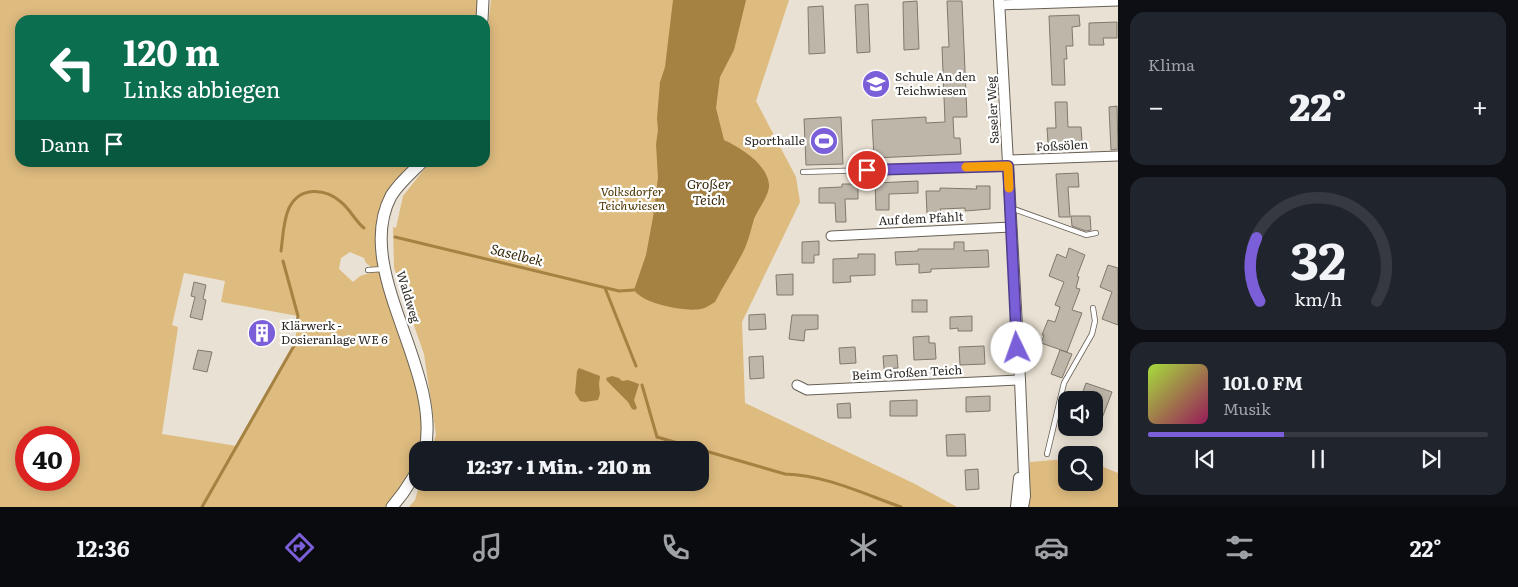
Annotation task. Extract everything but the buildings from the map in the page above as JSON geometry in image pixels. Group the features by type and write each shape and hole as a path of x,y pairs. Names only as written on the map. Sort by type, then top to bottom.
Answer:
{"main road":[{"path":"482,15 483,0"},
{"name":"Waldweg","path":"417,167 397,188 386,210 382,223 380,245 385,269 421,385 427,426 426,441"},
{"path":"392,507 409,484"}],"street":[{"path":"999,2 1118,1"},
{"name":"Saseler Weg","path":"999,2 1020,380 1023,507"},
{"name":"Foßsölen","path":"1008,163 1118,156"},
{"name":"Auf dem Pfahlt","path":"831,236 1011,227"},
{"name":"Beim Großen Teich","path":"797,385 807,390 1020,380"},
{"name":"Saseler Weg","path":"1016,507 1022,458"}],"lane":[{"path":"803,172 1008,163"},
{"path":"1010,207 1086,235 1096,233"},
{"path":"368,270 385,269"},
{"path":"1047,454 1064,383 1092,334 1095,321 1093,308"}],"green space":[{"path":"0,0 483,0 482,15 15,15 15,167 418,167 397,188 380,245 421,385 424,441 409,441 409,482 392,507 0,507","holes":["350,252 364,258 370,266 370,273 360,276 353,282 339,269 341,258","184,273 225,281 221,302 298,316 295,344 237,446 162,434 178,327 172,325"]},
{"name":"Volksdorfer Teichwiesen","path":"491,0 789,0 756,101 796,177 800,202 742,322 745,403 913,483 957,507 409,507 415,500 418,491 709,491 709,441 434,441 436,435 424,354 394,268 393,227 396,228 403,196 426,167 490,167"},
{"path":"1058,460 1058,491 1103,491 1103,467 1118,473 1118,507 1028,507 1030,462"}],"water":[{"name":"Großer Teich","path":"673,0 746,0 734,50 720,77 716,108 724,140 752,157 763,169 769,184 768,193 754,219 745,248 715,302 705,308 694,310 655,303 639,295 634,290 646,255 653,217 658,178 656,144 660,82 665,67"},
{"path":"579,368 600,376 598,400 580,401 575,393 577,371"},
{"path":"612,376 622,381 628,380 639,384 634,400 637,408 635,410 607,381 606,378"}],"waterway":[{"name":"Saselbek","path":"281,251 284,224 289,208 294,201 306,193 320,192 335,197 364,228"},
{"name":"Saselbek","path":"395,237 619,291 634,290"},
{"name":"Saselbek","path":"283,261 298,316 297,322"},
{"path":"605,288 636,366"},
{"name":"Saselbek","path":"202,507 295,344"},
{"path":"642,385 657,437 785,474 830,481 901,507"}],"slow traffic":[{"path":"966,167 1008,166 1009,188"}],"place":[{"name":"Schule An den Teichwiesen","path":"876,84"},
{"name":"Sporthalle","path":"824,141"},
{"name":"Klärwerk - Dosieranlage WE 6","path":"262,333"}],"route":[{"path":"867,170 1008,166 1017,348"}]}
